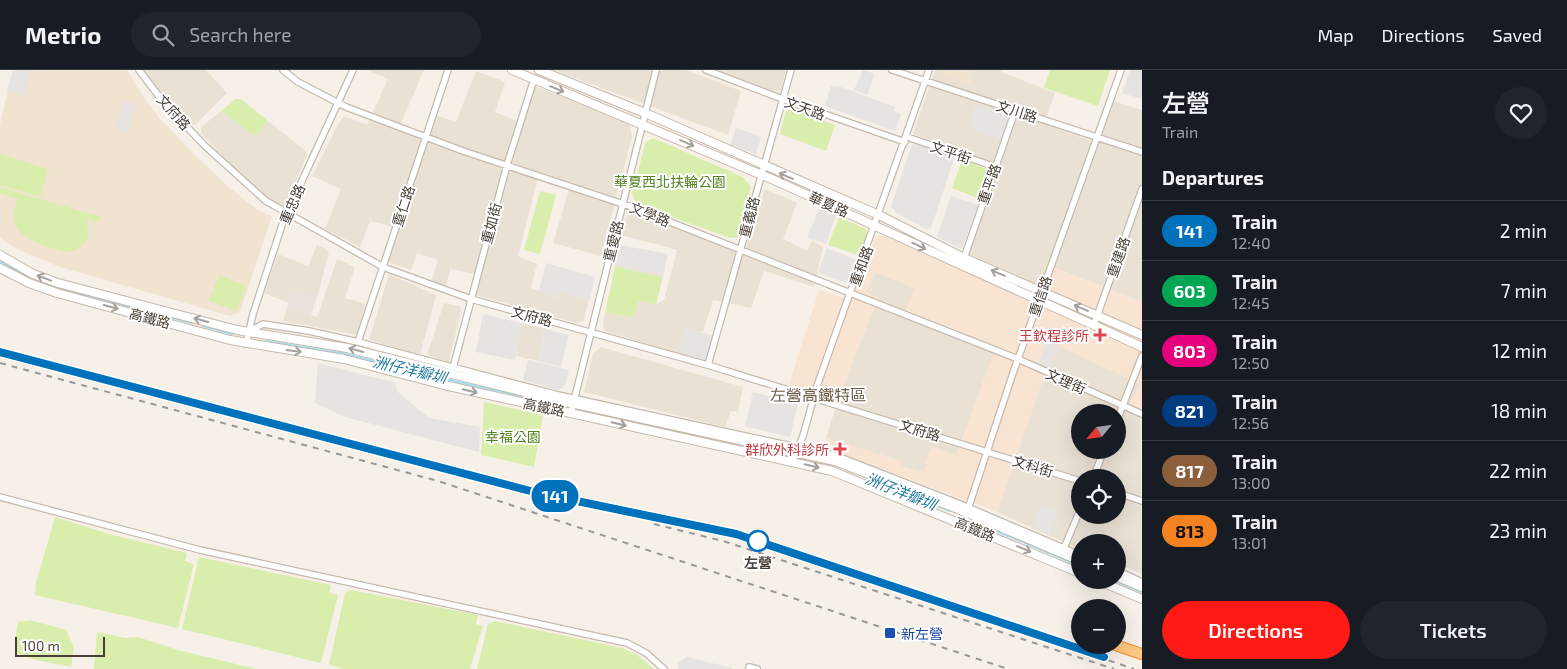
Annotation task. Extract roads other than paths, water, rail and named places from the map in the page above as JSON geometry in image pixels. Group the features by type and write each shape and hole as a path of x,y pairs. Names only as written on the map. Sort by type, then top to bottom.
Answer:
{"highway":[{"path":"1126,642 1142,647"},
{"path":"1126,649 1142,654"}],"street":[{"name":"文府路","path":"139,70 161,99 234,174 266,202 383,267 471,299 708,365 986,452"},
{"name":"文學路","path":"283,70 298,82 338,104 426,137 622,203 1018,359"},
{"name":"重忠路","path":"246,344 248,332 286,214 353,70"},
{"name":"重仁路","path":"358,342 448,70"},
{"name":"華夏路","path":"512,70 760,174 876,225 960,266 1098,316 1142,335"},
{"name":"華夏路","path":"539,70 645,113 879,216 1041,296 1094,325 1142,347"},
{"name":"重愛路","path":"571,413 656,70"},
{"name":"文天路","path":"706,70 782,100 906,140"},
{"name":"重義路","path":"708,365 760,174 791,70"},
{"name":"文川路","path":"892,70 1142,152"},
{"name":"重和路","path":"792,462 930,70"},
{"name":"重信路","path":"963,524 1018,359 1121,70"},
{"name":"重如街","path":"453,368 507,165 534,79"},
{"name":"重平路","path":"964,258 1015,110"},
{"name":"文平街","path":"906,140 996,168"},
{"name":"重建路","path":"1094,325 1142,190"},
{"name":"高鐵路","path":"0,255 33,274 58,283 248,332 347,348 574,401 797,449 852,467 1071,551"},
{"name":"高鐵路","path":"0,268 29,283 56,292 246,344 344,359 444,385 849,476 1071,569"},
{"name":"高鐵路","path":"248,332 263,324 309,331 358,342 574,401"},
{"path":"1123,404 1142,356"},
{"name":"文理街","path":"1018,359 1118,404"},
{"name":"文理街","path":"1126,408 1142,414"},
{"name":"文科街","path":"986,452 1071,478"},
{"path":"1126,496 1142,501"},
{"path":"0,498 127,533 200,550 627,643 646,654 664,669"},
{"name":"高鐵路","path":"967,510 1071,557"},
{"path":"1064,548 1074,524"},
{"path":"1126,575 1142,582"},
{"path":"1126,580 1142,587"},
{"path":"1118,589 1142,599"},
{"path":"749,668 757,669"}],"waterway":[{"name":"洲仔洋瓣圳","path":"0,262 30,278 55,287 192,323"},
{"name":"洲仔洋瓣圳","path":"203,326 232,334"},
{"name":"洲仔洋瓣圳","path":"266,341 346,354 552,403"},
{"name":"洲仔洋瓣圳","path":"874,480 950,511"},
{"name":"洲仔洋瓣圳","path":"982,525 1071,562"},
{"name":"洲仔洋瓣圳","path":"1126,585 1142,592"}],"railway":[{"path":"0,352 538,493 736,534 1134,669"},
{"path":"0,363 438,481 1008,669"},
{"path":"654,524 723,541 1114,669"}],"train":[{"name":"141","path":"0,352 538,493 736,534 1104,657"}],"place":[{"name":"王欽程診所","path":"1100,335"},
{"name":"群欣外科診所","path":"840,449"},
{"name":"左營","path":"758,541"},
{"name":"新左營","path":"890,633"}],"district":[{"name":"左營高鐵特區","path":"818,394"}],"park label":[{"name":"華夏西北扶輪公園","path":"670,181"},
{"name":"幸福公園","path":"513,436"}]}
